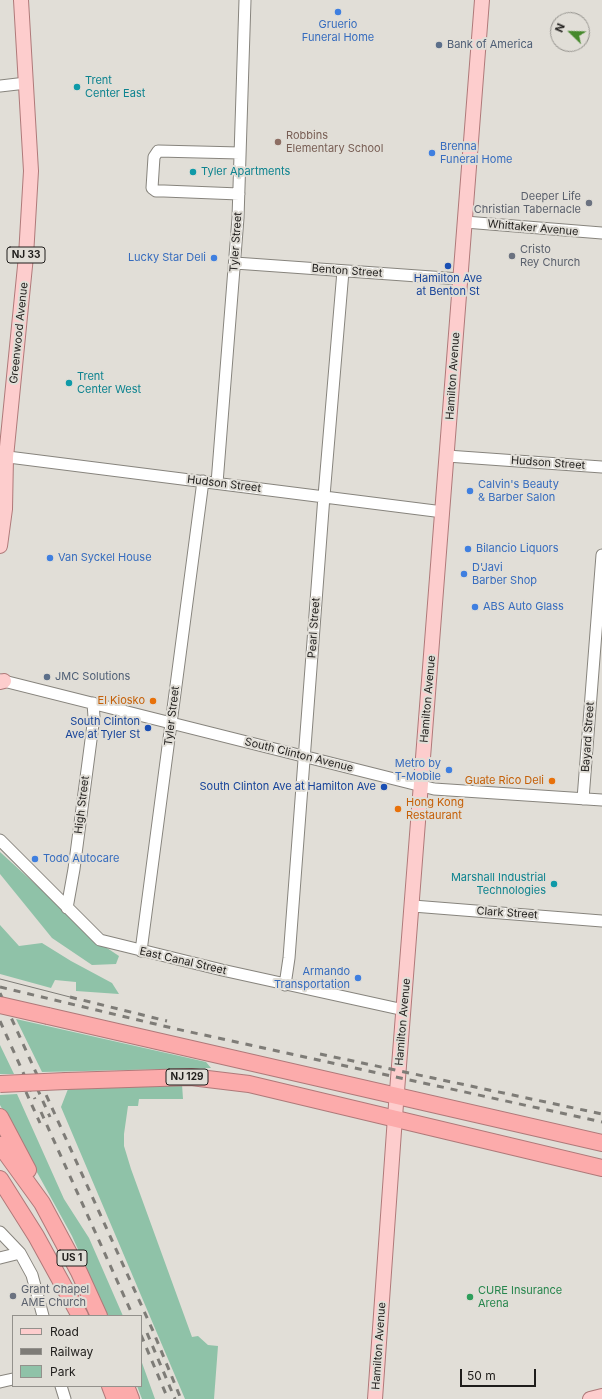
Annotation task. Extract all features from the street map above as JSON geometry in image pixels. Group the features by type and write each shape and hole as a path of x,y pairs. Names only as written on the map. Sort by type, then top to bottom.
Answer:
{"highway":[{"path":"0,1005 602,1143"},
{"name":"NJ 129","path":"0,1084 162,1077 220,1080 270,1088 602,1168"},
{"path":"0,1117 23,1160 42,1203"},
{"name":"US 1","path":"0,1145 42,1203 76,1265 99,1315"},
{"path":"572,1161 602,1172"},
{"name":"US 1","path":"2,1182 36,1236 79,1315"},
{"path":"110,1387 115,1399"},
{"path":"126,1387 132,1399"}],"main road":[{"name":"Greenwood Avenue","path":"0,546 5,509 3,457 26,256 31,171 21,0"},
{"name":"Hamilton Avenue","path":"375,1399 395,1117 413,906 482,0"},
{"path":"590,1399 602,1396"}],"street":[{"name":"Tyler Street","path":"218,483 239,194 245,0"},
{"path":"0,86 26,83"},
{"path":"239,194 156,191 152,188 154,157 158,151 240,153"},
{"name":"Whittaker Avenue","path":"465,222 602,233"},
{"name":"Benton Street","path":"235,263 460,279"},
{"name":"Pearl Street","path":"285,985 289,958 324,496 343,271"},
{"name":"Hudson Street","path":"447,456 602,467"},
{"name":"Hudson Street","path":"3,457 443,512"},
{"name":"Tyler Street","path":"141,951 203,481"},
{"name":"Bayard Street","path":"583,799 602,556"},
{"name":"South Clinton Avenue","path":"1,681 434,789 602,800"},
{"name":"High Street","path":"67,908 74,869 94,717 93,703"},
{"name":"East Canal Street","path":"0,840 98,938 141,951 285,985 404,1010"},
{"name":"Clark Street","path":"413,906 602,921"},
{"path":"0,1232 20,1253 32,1275 43,1315"},
{"path":"0,1258 20,1253"},
{"path":"0,1382 12,1379"},
{"path":"61,1387 65,1399"}],"green space":[{"path":"0,852 101,944 119,956 116,964 92,965 52,938 0,874"},
{"path":"0,925 19,946 42,943 71,961 112,983 119,994 76,991 76,982 55,980 51,988 0,974"},
{"path":"16,1019 206,1062 211,1068 42,1072"},
{"path":"0,1045 14,1074 0,1074"},
{"path":"182,1084 183,1099 139,1099 138,1106 128,1106 124,1146 192,1337 198,1336 208,1345 218,1346 214,1399 185,1399 61,1107 68,1089"},
{"path":"17,1094 64,1199 89,1238 123,1315 108,1315 72,1236 0,1105 0,1095"},
{"path":"142,1363 155,1399 142,1399 137,1387 142,1387"}],"tram line":[{"path":"0,979 70,997"}],"railway":[{"path":"0,987 172,1028 602,1122"},
{"path":"0,993 153,1331 181,1399"},
{"path":"70,997 167,1021"},
{"path":"0,1021 35,1099"},
{"path":"320,1054 602,1114"},
{"path":"37,1088 50,1117"},
{"path":"26,1092 40,1123"},
{"path":"41,1112 133,1315"},
{"path":"147,1333 175,1399"},
{"path":"142,1337 168,1399"}],"place":[{"name":"Gruerio Funeral Home","path":"338,12"},
{"name":"Bank of America","path":"439,45"},
{"name":"Trent Center East","path":"77,87"},
{"name":"Robbins Elementary School","path":"278,142"},
{"name":"Brenna Funeral Home","path":"432,153"},
{"name":"Tyler Apartments","path":"193,172"},
{"name":"Deeper Life Christian Tabernacle","path":"589,203"},
{"name":"Cristo Rey Church","path":"512,256"},
{"name":"Lucky Star Deli","path":"214,258"},
{"name":"Hamilton Ave at Benton St","path":"448,266"},
{"name":"Trent Center West","path":"69,383"},
{"name":"Calvin's Beauty & Barber Salon","path":"470,491"},
{"name":"Bilancio Liquors","path":"468,549"},
{"name":"Van Syckel House","path":"50,558"},
{"name":"D'Javi Barber Shop","path":"464,574"},
{"name":"ABS Auto Glass","path":"475,607"},
{"name":"JMC Solutions","path":"47,677"},
{"name":"El Kiosko","path":"153,701"},
{"name":"South Clinton Ave at Tyler St","path":"148,728"},
{"name":"Metro by T-Mobile","path":"449,770"},
{"name":"Guate Rico Deli","path":"552,781"},
{"name":"South Clinton Ave at Hamilton Ave","path":"384,787"},
{"name":"Hong Kong Restaurant","path":"398,809"},
{"name":"Todo Autocare","path":"35,859"},
{"name":"Marshall Industrial Technologies","path":"554,884"},
{"name":"Armando Transportation","path":"358,978"},
{"name":"Grant Chapel AME Church","path":"13,1296"},
{"name":"CURE Insurance Arena","path":"470,1297"}]}
